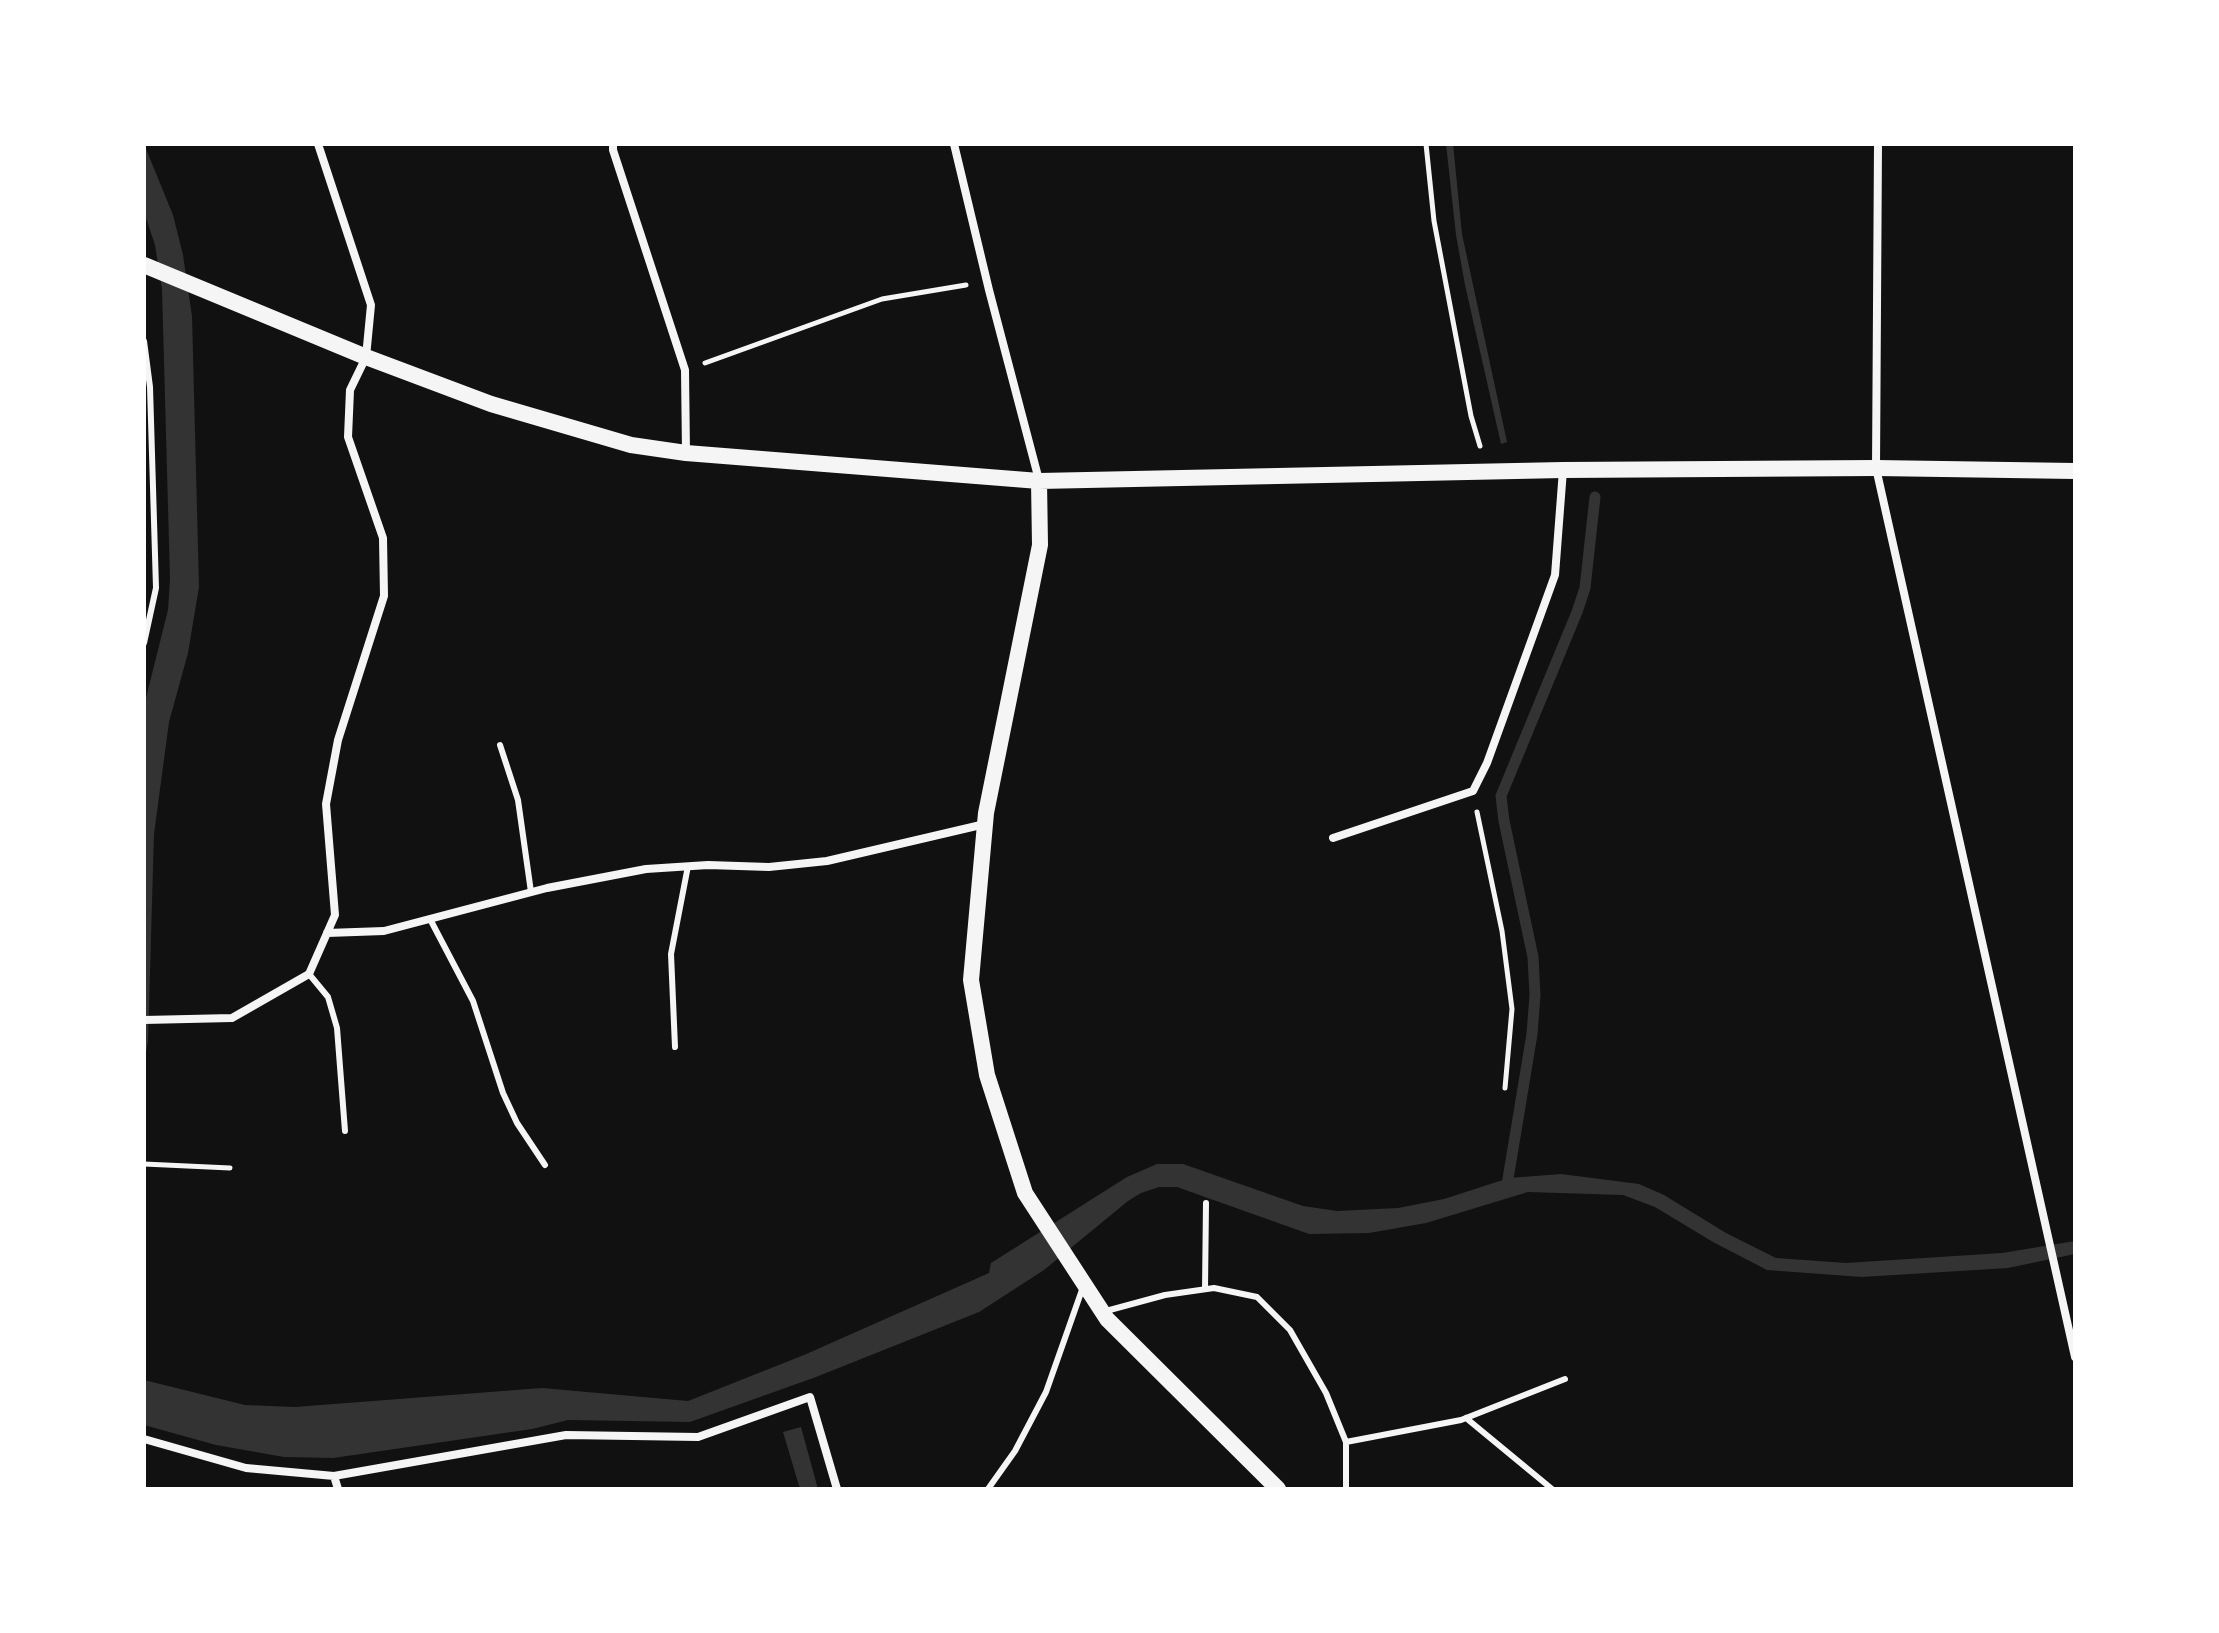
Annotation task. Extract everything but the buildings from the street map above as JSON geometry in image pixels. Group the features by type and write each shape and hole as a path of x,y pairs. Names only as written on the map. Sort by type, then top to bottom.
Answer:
{"main road":[{"path":"148,266 366,357 491,404 631,445 686,453 1039,481 1563,470 1876,468 2075,471"},
{"path":"1039,481 1040,545 985,824 971,980 987,1075 1025,1193 1107,1319 1278,1489"}],"street":[{"path":"148,1019 232,1018 309,974 335,915 326,804 338,740 384,596 383,538 348,437 350,390 366,357 371,305 318,144"},
{"path":"613,144 685,370 686,453"},
{"path":"954,144 1039,481"},
{"path":"1878,144 1876,468 2075,1357"},
{"path":"1333,838 1473,791 1487,763 1555,575 1563,470"},
{"path":"327,933 384,931 531,892 646,869 769,867 827,861 985,824"},
{"path":"144,1439 246,1468 334,1476 566,1435 698,1437 810,1397 837,1489"},
{"path":"334,1476 338,1489"}],"lane":[{"path":"144,341 150,387 156,588 144,643"},
{"path":"500,745 518,800 531,892"},
{"path":"675,1047 671,954 688,866"},
{"path":"430,919 473,1001 503,1093 517,1123 545,1165"},
{"path":"309,974 328,997 337,1028 345,1131"},
{"path":"1205,1289 1206,1203"},
{"path":"988,1489 1015,1451 1046,1392 1084,1284"},
{"path":"1103,1312 1165,1295 1214,1288 1257,1297 1290,1330 1326,1393 1346,1442 1346,1489"},
{"path":"1346,1442 1466,1418 1565,1379"},
{"path":"1466,1418 1552,1489"}],"path":[{"path":"1426,144 1434,221 1471,416 1487,472"},
{"path":"685,370 882,299 987,282"},
{"path":"1473,791 1502,931 1512,1009 1505,1088"},
{"path":"144,1164 230,1168"}],"shaded area":[{"path":"144,144 173,215 183,255 192,316 199,587 188,653 169,722 154,834 148,1042 144,1062 144,706 168,610 170,579 162,289 155,245 144,212"},
{"path":"1446,144 1453,144 1462,234 1507,442 1501,444 1465,285"},
{"path":"1157,1164 1183,1164 1303,1206 1337,1211 1398,1208 1444,1199 1509,1178 1561,1174 1639,1184 1776,1258 1846,1263 2002,1253 2075,1241 2075,1254 2008,1268 1862,1277 1767,1270 1655,1207 1623,1195 1528,1192 1426,1223 1369,1233 1309,1234 1177,1187 1159,1187 1128,1201 1044,1270 979,1312 816,1377 690,1422 568,1420 532,1429 333,1458 284,1457 216,1445 144,1425 144,1380 245,1405 295,1407 542,1388 688,1401 804,1355 989,1273 991,1263 1127,1177"},
{"path":"801,1427 818,1489 800,1489 783,1432"}],"waterway":[{"path":"1506,1191 1532,1034 1535,995 1533,957 1501,796 1585,588 1595,497"}]}
